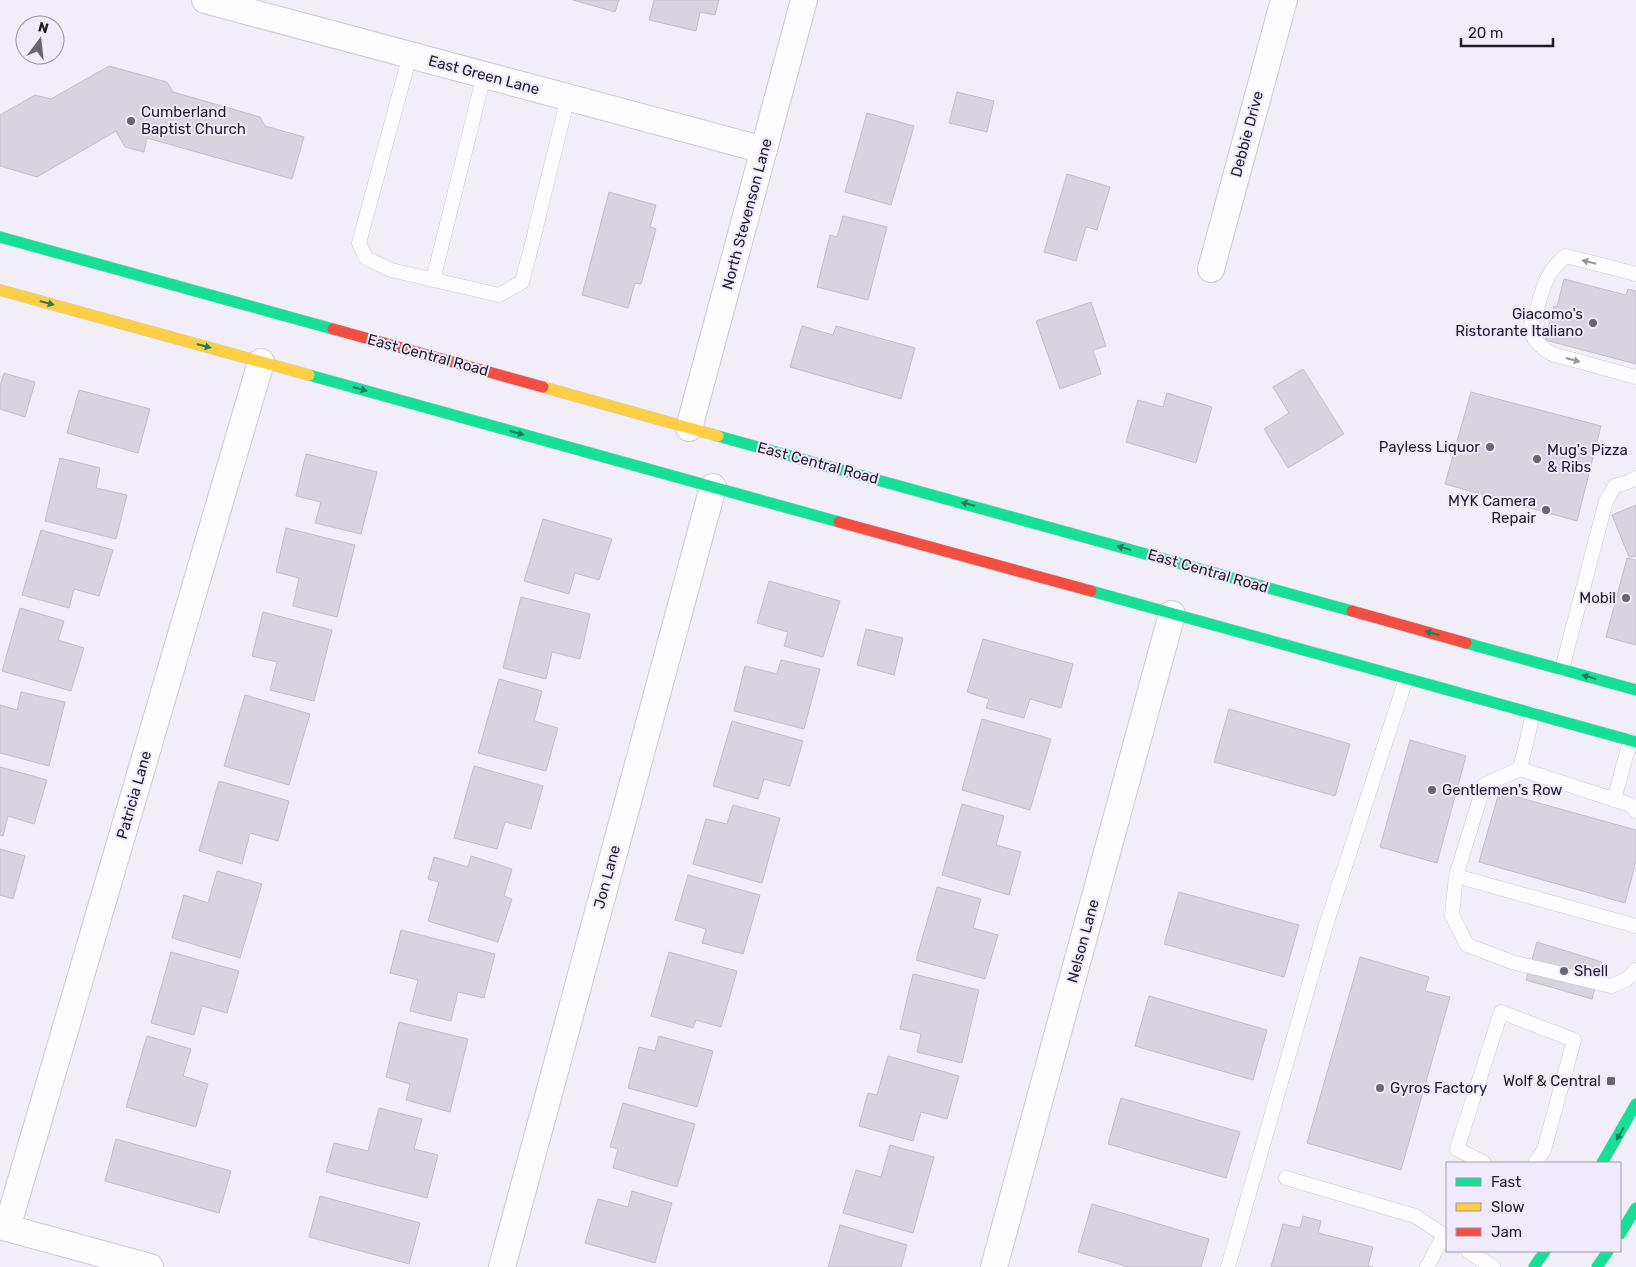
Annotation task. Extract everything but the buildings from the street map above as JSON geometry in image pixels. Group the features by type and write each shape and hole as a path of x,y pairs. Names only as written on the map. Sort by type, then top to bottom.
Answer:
{"main road":[{"name":"East Central Road","path":"0,237 1636,690"},
{"path":"0,290 1633,742"},
{"path":"1603,1162 1636,1104"},
{"path":"1621,1232 1636,1208"},
{"path":"1534,1267 1544,1252"},
{"path":"1597,1267 1607,1252"}],"street":[{"name":"East Green Lane","path":"205,0 764,150"},
{"name":"North Stevenson Lane","path":"690,428 804,0"},
{"name":"Debbie Drive","path":"1211,269 1284,0"},
{"name":"Patricia Lane","path":"3,1227 261,362"},
{"name":"Jon Lane","path":"502,1267 714,487"},
{"name":"Nelson Lane","path":"994,1267 1172,614"},
{"path":"3,1227 150,1267"}],"lane":[{"path":"410,55 359,244 366,258 391,270 499,295 522,282 568,97"},
{"path":"433,280 484,75"},
{"path":"1636,274 1566,256 1553,267 1545,280 1531,328 1538,343 1543,349 1552,354 1636,376"},
{"path":"1562,669 1606,501 1615,486 1636,478"},
{"path":"1228,1267 1326,925 1406,679"},
{"path":"1520,769 1533,714"},
{"path":"1614,800 1633,742"},
{"path":"1636,811 1631,805 1520,769 1484,785 1456,876 1452,915 1468,945 1512,962 1610,986 1627,979 1636,970"},
{"path":"1456,876 1636,926"},
{"path":"1482,1162 1457,1149 1501,1012 1574,1040 1544,1150 1536,1162"},
{"path":"1286,1178 1416,1216 1446,1236 1427,1267"},
{"path":"1470,1252 1493,1267"}],"traffic: fast":[{"path":"0,237 333,329"},
{"path":"309,375 839,522"},
{"path":"718,436 1352,611"},
{"path":"1091,591 1636,742"},
{"path":"1466,643 1636,690"},
{"path":"1603,1162 1636,1104"},
{"path":"1621,1232 1636,1208"},
{"path":"1534,1267 1544,1252"},
{"path":"1597,1267 1607,1252"}],"traffic: slow":[{"path":"0,290 309,375"},
{"path":"543,387 718,436"}],"traffic: jam":[{"path":"333,329 543,387"},
{"path":"839,522 1091,591"},
{"path":"1352,611 1466,643"}],"place":[{"name":"Cumberland Baptist Church","path":"131,121"},
{"name":"Giacomo's Ristorante Italiano","path":"1593,323"},
{"name":"Payless Liquor","path":"1490,447"},
{"name":"Mug's Pizza & Ribs","path":"1537,459"},
{"name":"MYK Camera Repair","path":"1546,510"},
{"name":"Mobil","path":"1626,598"},
{"name":"Gentlemen's Row","path":"1432,790"},
{"name":"Shell","path":"1564,971"},
{"name":"Wolf & Central","path":"1611,1081"},
{"name":"Gyros Factory","path":"1380,1088"}]}
